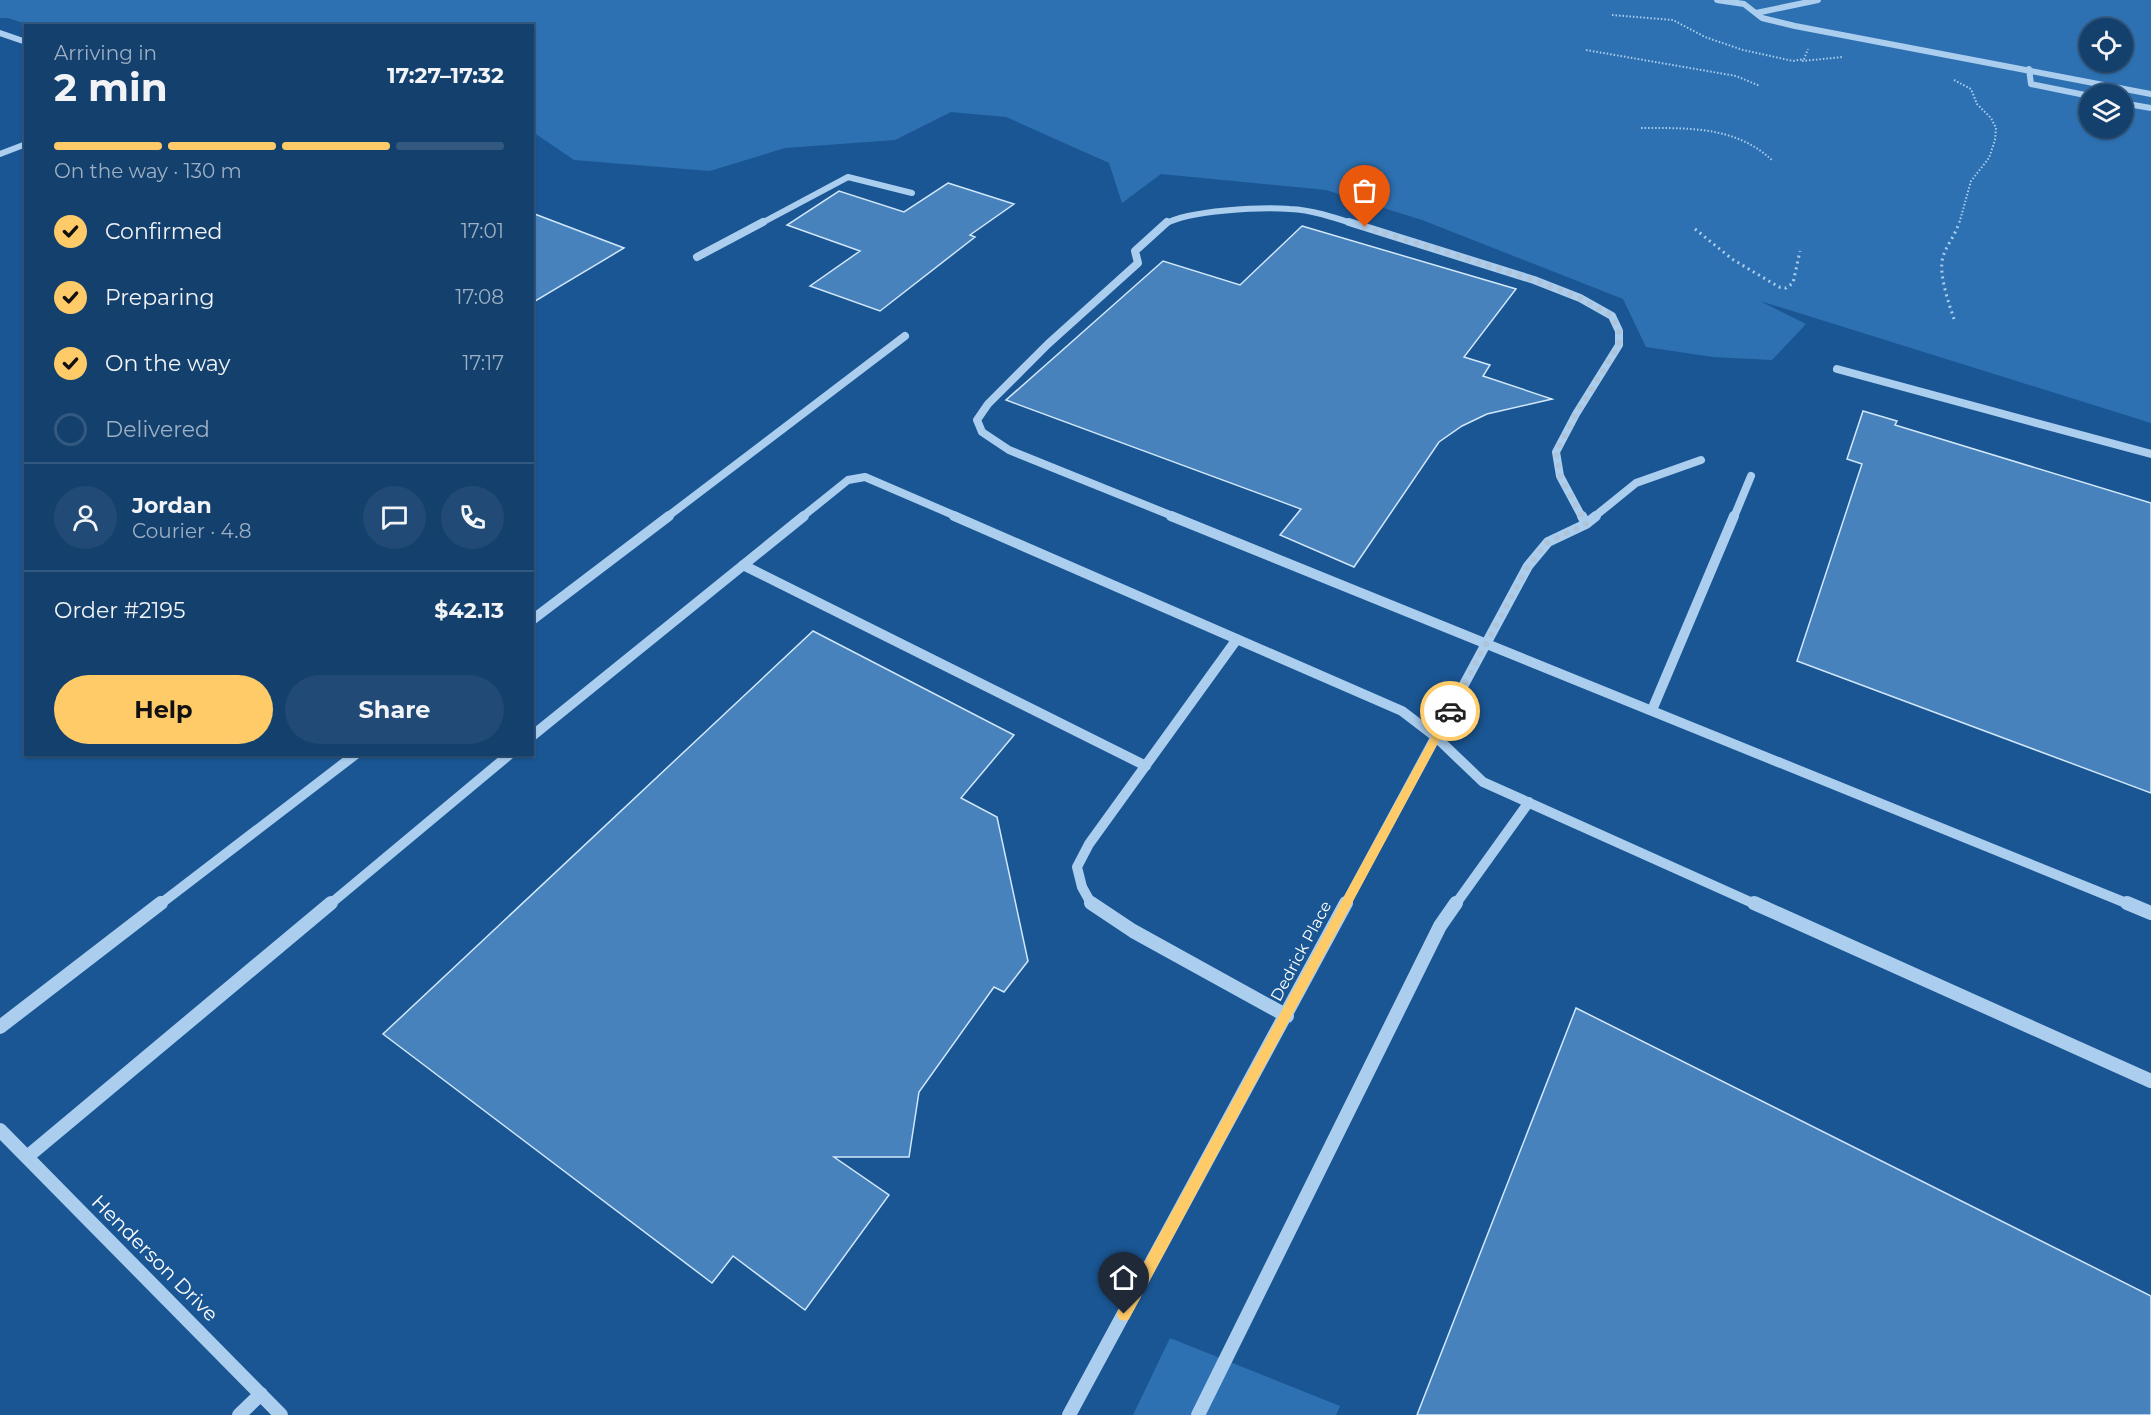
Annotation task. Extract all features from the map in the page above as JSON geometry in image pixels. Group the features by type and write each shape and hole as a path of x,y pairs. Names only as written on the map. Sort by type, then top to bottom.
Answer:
{"street":[{"path":"1717,0 1744,4 1762,18 1817,30 2151,94"},
{"path":"1756,13 1818,0"},
{"path":"0,33 24,41"},
{"path":"2029,69 2031,84 2079,94"},
{"path":"2133,104 2151,108"},
{"path":"0,154 24,145"},
{"path":"697,257 848,177 912,193"},
{"path":"1586,524 1560,476 1556,452 1576,414 1619,345 1619,331 1612,316 1580,298 1534,280 1327,215 1290,209 1197,213 1167,222 1135,251 1138,263 1048,344 988,404 977,420 982,432 1009,450 2151,913"},
{"path":"534,618 905,336"},
{"path":"1836,369 2151,454"},
{"name":"Dedrick Place","path":"1069,1415 1287,1016 1528,566 1548,542 1586,524 1636,483 1701,460"},
{"path":"1652,710 1751,476"},
{"path":"534,734 848,480 866,477 1402,711 1436,737 1483,782 2151,1081"},
{"path":"743,565 1146,766"},
{"path":"1238,639 1089,844 1077,867 1082,887 1092,905 1133,931 1287,1016"},
{"path":"0,1027 353,756"},
{"path":"27,1157 508,756"},
{"path":"1198,1415 1440,926 1529,802"},
{"name":"Henderson Drive","path":"0,1130 281,1415"},
{"path":"239,1415 261,1394"}],"path":[{"path":"1611,15 1673,20 1705,37 1735,48 1799,62 1851,56"},
{"path":"1799,62 1804,59 1808,42 1817,30"},
{"path":"1586,50 1736,76 1760,86"},
{"path":"1952,79 1971,90 1977,104 1991,118 1996,133 1989,158 1971,181 1956,234 1942,258 1945,290 1954,319"},
{"path":"1641,128 1693,129 1736,135 1757,147 1773,161"},
{"path":"1695,229 1732,260 1779,287 1786,288 1793,283 1800,251"}],"shaded area":[{"path":"0,0 2151,0 2151,423 1760,301 1806,324 1772,360 1713,357 1646,347 1623,299 1422,220 1326,190 1161,174 1122,203 1109,163 1006,117 951,112 895,140 785,148 710,171 574,160 534,133 534,24 26,24 0,18"},
{"path":"1170,1338 1340,1406 1336,1415 1133,1415"}],"building":[{"path":"948,183 1014,204 970,235 975,237 880,311 810,286 860,251 787,225 839,191 904,212"},
{"path":"534,214 624,248 534,302"},
{"path":"1302,226 1516,289 1464,357 1490,365 1483,376 1552,399 1487,414 1462,426 1439,442 1354,567 1280,535 1301,509 1006,400 1163,261 1240,285"},
{"path":"1863,411 1897,421 1895,425 2151,503 2151,793 1797,661 1862,464 1847,459"},
{"path":"813,631 1014,735 961,798 997,817 1028,961 1004,992 994,987 919,1092 909,1157 834,1157 889,1195 805,1310 733,1256 712,1283 383,1034"},
{"path":"1576,1008 2151,1296 2151,1415 1417,1415"}],"way so far":[{"path":"1365,227 1534,280 1580,298 1612,316 1619,331 1619,345 1576,414 1556,452 1560,476 1586,524 1548,542 1528,566 1450,711"}],"route":[{"path":"1124,1314 1450,711"}]}
